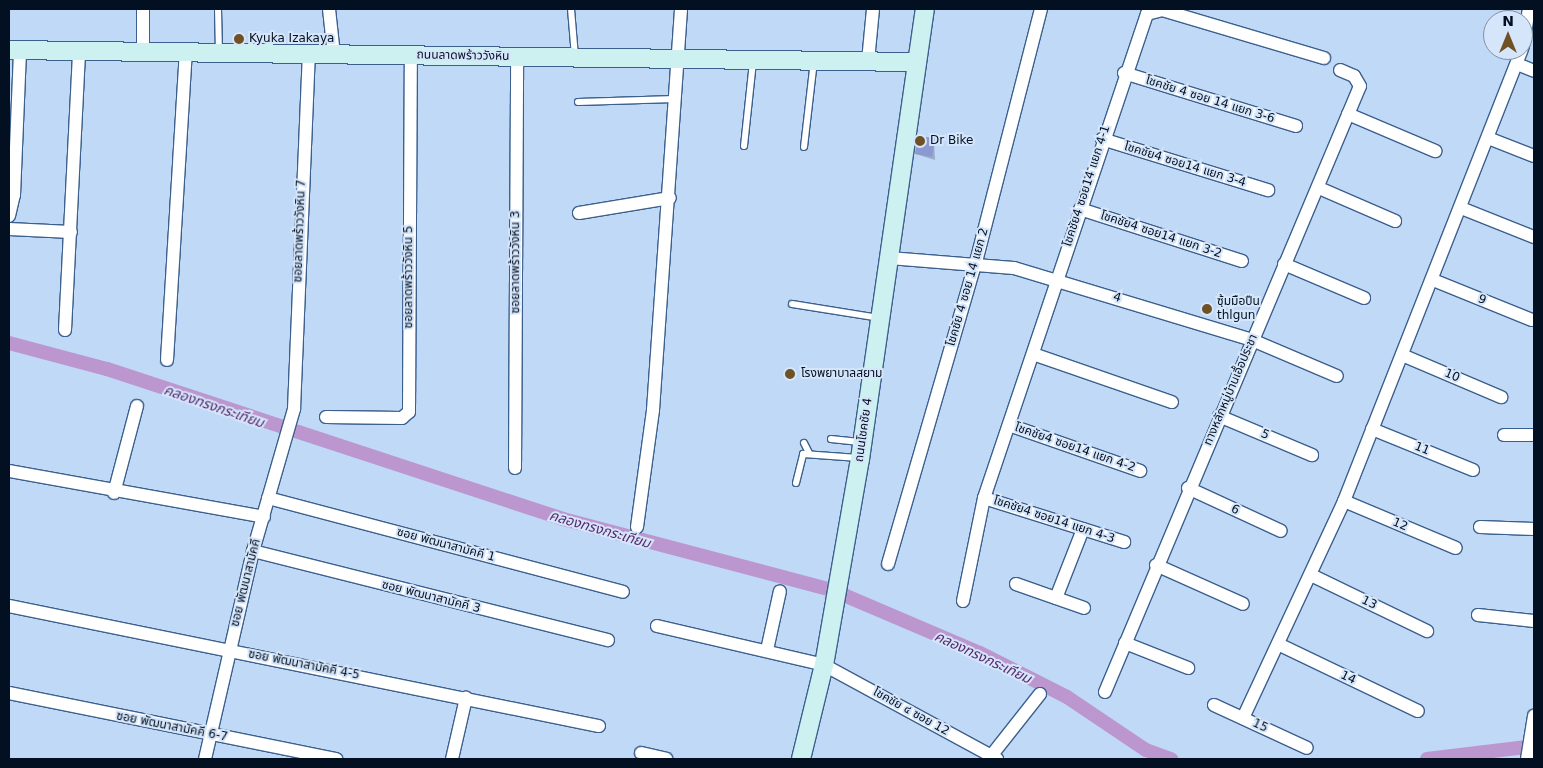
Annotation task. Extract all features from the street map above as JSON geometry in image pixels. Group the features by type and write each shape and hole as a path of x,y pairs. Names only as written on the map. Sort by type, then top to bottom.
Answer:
{"main road":[{"name":"ถนนโชคชัย 4","path":"801,759 824,666 838,592 861,450 925,9"},
{"name":"ถนนลาดพร้าววังหิน","path":"14,50 917,62"}],"street":[{"path":"143,9 143,52"},
{"path":"329,9 334,55"},
{"path":"637,527 653,410 670,198 680,9"},
{"path":"868,61 873,9"},
{"name":"โชคชัย 4 ซอย 14 แยก 2","path":"888,564 976,262 1041,9"},
{"path":"1162,10 1324,58"},
{"name":"โชคชัย4 ซอย14 แยก 4-1","path":"963,601 984,498 1124,73 1147,14 1162,10"},
{"path":"9,216 14,195 14,50"},
{"path":"65,330 79,51"},
{"path":"167,360 186,53"},
{"name":"ซอยลาดพร้าววังหิน 7","path":"294,409 309,54"},
{"name":"ซอยลาดพร้าววังหิน 5","path":"326,416 402,418 409,412 411,56"},
{"name":"ซอยลาดพร้าววังหิน 3","path":"515,468 517,57"},
{"path":"1243,718 1344,501 1518,60"},
{"path":"1517,64 1534,71"},
{"name":"ทางหลักหมู่บ้านเอื้อประชา","path":"1105,692 1188,488 1284,264 1319,188 1360,86 1358,79 1340,70"},
{"name":"โชคชัย 4 ซอย 14 แยก 3-6","path":"1124,73 1296,126"},
{"path":"1348,114 1435,151"},
{"path":"1488,138 1534,156"},
{"name":"โชคชัย4 ซอย14 แยก 3-4","path":"1102,139 1268,190"},
{"path":"1319,188 1395,221"},
{"path":"579,213 670,198"},
{"path":"1461,208 1534,237"},
{"name":"โชคชัย4 ซอย14 แยก 3-2","path":"1080,209 1242,261"},
{"path":"9,229 71,232"},
{"name":"4","path":"889,258 976,262 1056,279 1252,340 1337,376"},
{"path":"1284,264 1364,298"},
{"name":"9","path":"1433,280 1532,320"},
{"path":"1033,354 1172,402"},
{"name":"10","path":"1402,355 1501,397"},
{"path":"114,493 136,406"},
{"name":"ซอย พัฒนาสามัคคี","path":"205,759 253,551 294,409"},
{"name":"5","path":"1219,416 1312,455"},
{"name":"โชคชัย4 ซอย14 แยก 4-2","path":"1009,425 1140,471"},
{"name":"11","path":"1372,429 1473,470"},
{"path":"1504,435 1534,435"},
{"path":"9,471 114,493 264,517"},
{"name":"6","path":"1188,488 1281,531"},
{"name":"ซอย พัฒนาสามัคคี 1","path":"268,498 623,592"},
{"name":"โชคชัย4 ซอย14 แยก 4-3","path":"984,498 1124,542"},
{"name":"12","path":"1344,501 1456,548"},
{"path":"1480,527 1534,528"},
{"path":"1056,598 1083,530"},
{"name":"ซอย พัฒนาสามัคคี 3","path":"253,551 608,640"},
{"path":"1156,565 1243,604"},
{"name":"13","path":"1311,575 1427,631"},
{"path":"1016,584 1084,608"},
{"path":"767,650 780,591"},
{"name":"ซอย พัฒนาสามัคคี 4-5","path":"9,606 599,726"},
{"path":"1478,615 1534,621"},
{"name":"โชคชัย ๔ ซอย 12","path":"657,626 767,650 824,666 994,758"},
{"path":"1125,643 1188,668"},
{"name":"14","path":"1278,644 1418,711"},
{"name":"ซอย พัฒนาสามัคคี 6-7","path":"9,694 336,759"},
{"path":"994,758 1040,694"},
{"path":"452,759 466,698"},
{"name":"15","path":"1214,705 1307,748"},
{"path":"1529,749 1534,716"},
{"path":"641,753 666,759"}],"lane":[{"path":"218,9 220,53"},
{"path":"571,9 574,58"},
{"path":"744,146 753,60"},
{"path":"804,147 814,60"},
{"path":"578,102 675,99"},
{"path":"792,304 880,318"},
{"path":"831,439 861,450"},
{"path":"804,443 809,453"},
{"path":"796,483 799,459 809,453 861,450"}],"building":[{"path":"917,136 935,138 932,157 915,154"}],"waterway":[{"name":"คลองทรงกระเทียม","path":"9,343 107,369 563,519 832,590 980,653 1067,697 1146,750 1171,759"},
{"name":"คลองทรงกระเทียม","path":"1427,759 1534,746"}],"place":[{"name":"Kyuka Izakaya","path":"239,39"},
{"name":"Dr Bike","path":"920,141"},
{"name":"ซุ้มมือปืน thlgun","path":"1207,309"},
{"name":"โรงพยาบาลสยาม","path":"790,374"}]}
